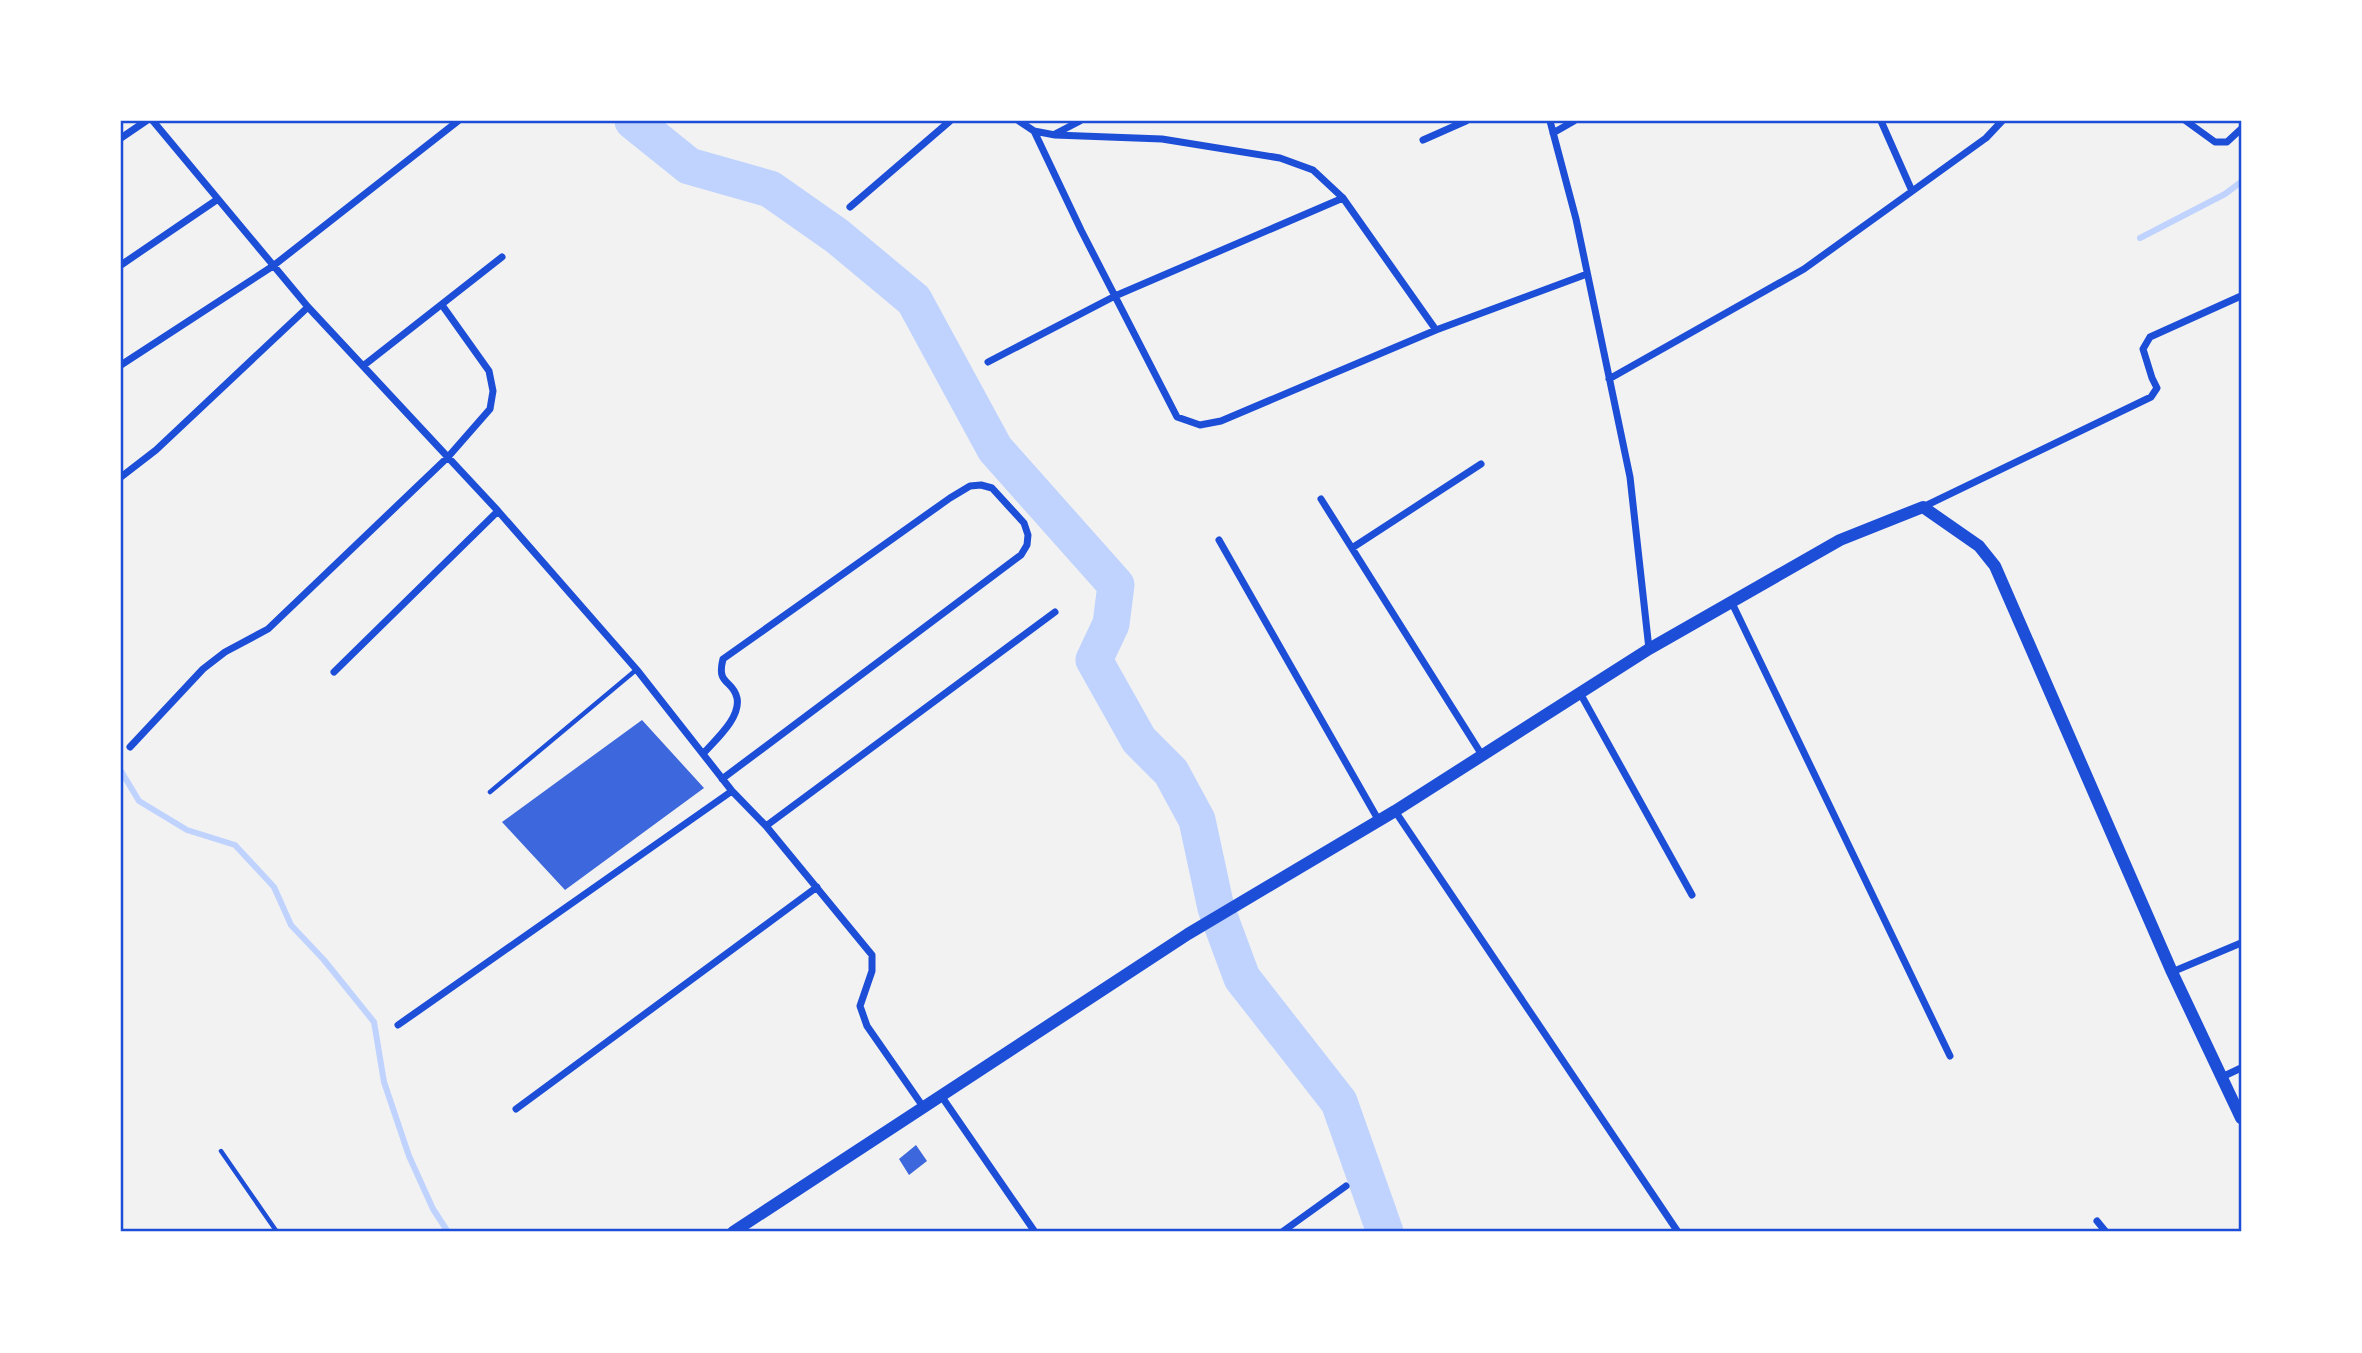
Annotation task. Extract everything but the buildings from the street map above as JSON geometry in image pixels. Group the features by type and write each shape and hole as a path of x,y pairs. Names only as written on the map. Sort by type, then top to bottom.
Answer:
{"main road":[{"path":"733,1232 1188,934 1379,821 1649,649 1840,540 1923,507 1979,546 1995,566 2172,972 2241,1118"}],"street":[{"path":"121,138 146,121"},
{"path":"153,121 308,307 498,511 637,670 722,779 766,826 872,955 872,971 860,1006 867,1026 924,1109"},
{"path":"121,365 273,265 458,121"},
{"path":"850,206 950,121"},
{"path":"1019,121 1034,131 1055,135 1162,139 1280,158 1312,170 1343,198 1436,330"},
{"path":"1055,135 1080,121"},
{"path":"1423,140 1465,121"},
{"path":"1550,121 1576,219 1630,477 1649,649"},
{"path":"1553,133 1574,121"},
{"path":"1881,121 1912,191"},
{"path":"1609,379 1804,269 1986,138 2002,121"},
{"path":"2186,121 2215,142 2227,142 2241,129"},
{"path":"1034,131 1177,418 1200,425 1221,421 1436,330 1587,274"},
{"path":"988,362 1115,296 1343,198"},
{"path":"121,265 218,200"},
{"path":"363,366 502,257"},
{"path":"1923,507 2151,397 2157,388 2143,349 2150,337 2241,296"},
{"path":"130,747 203,669 225,652 268,629 448,457 490,409 493,391 489,371 442,305"},
{"path":"121,477 156,450 308,307"},
{"path":"1352,548 1481,464"},
{"path":"703,754 729,724 736,710 737,699 733,689 723,679 720,669 723,659 970,486 992,488 1024,523 1028,535 1027,545 1021,555 722,779"},
{"path":"1321,499 1482,755"},
{"path":"334,672 498,511"},
{"path":"1219,540 1379,821"},
{"path":"1731,601 1950,1056"},
{"path":"766,826 1055,612"},
{"path":"1580,693 1692,895"},
{"path":"398,1025 732,791"},
{"path":"1395,811 1678,1232"},
{"path":"516,1109 817,887"},
{"path":"2172,972 2241,943"},
{"path":"2222,1077 2241,1068"},
{"path":"942,1097 1035,1232"},
{"path":"1282,1232 1346,1186"},
{"path":"2097,1220 2106,1232"}],"lane":[{"path":"491,792 637,670"},
{"path":"221,1151 276,1232"}],"waterway":[{"path":"633,121 689,166 770,189 837,236 914,300 995,449 1116,585 1111,624 1094,660 1139,740 1171,772 1197,820 1216,908 1242,978 1339,1102 1385,1232"},
{"path":"2140,238 2225,194 2241,182"},
{"path":"121,771 139,801 187,830 235,845 274,887 291,925 324,960 374,1022 384,1082 409,1156 433,1209 448,1232"}]}
